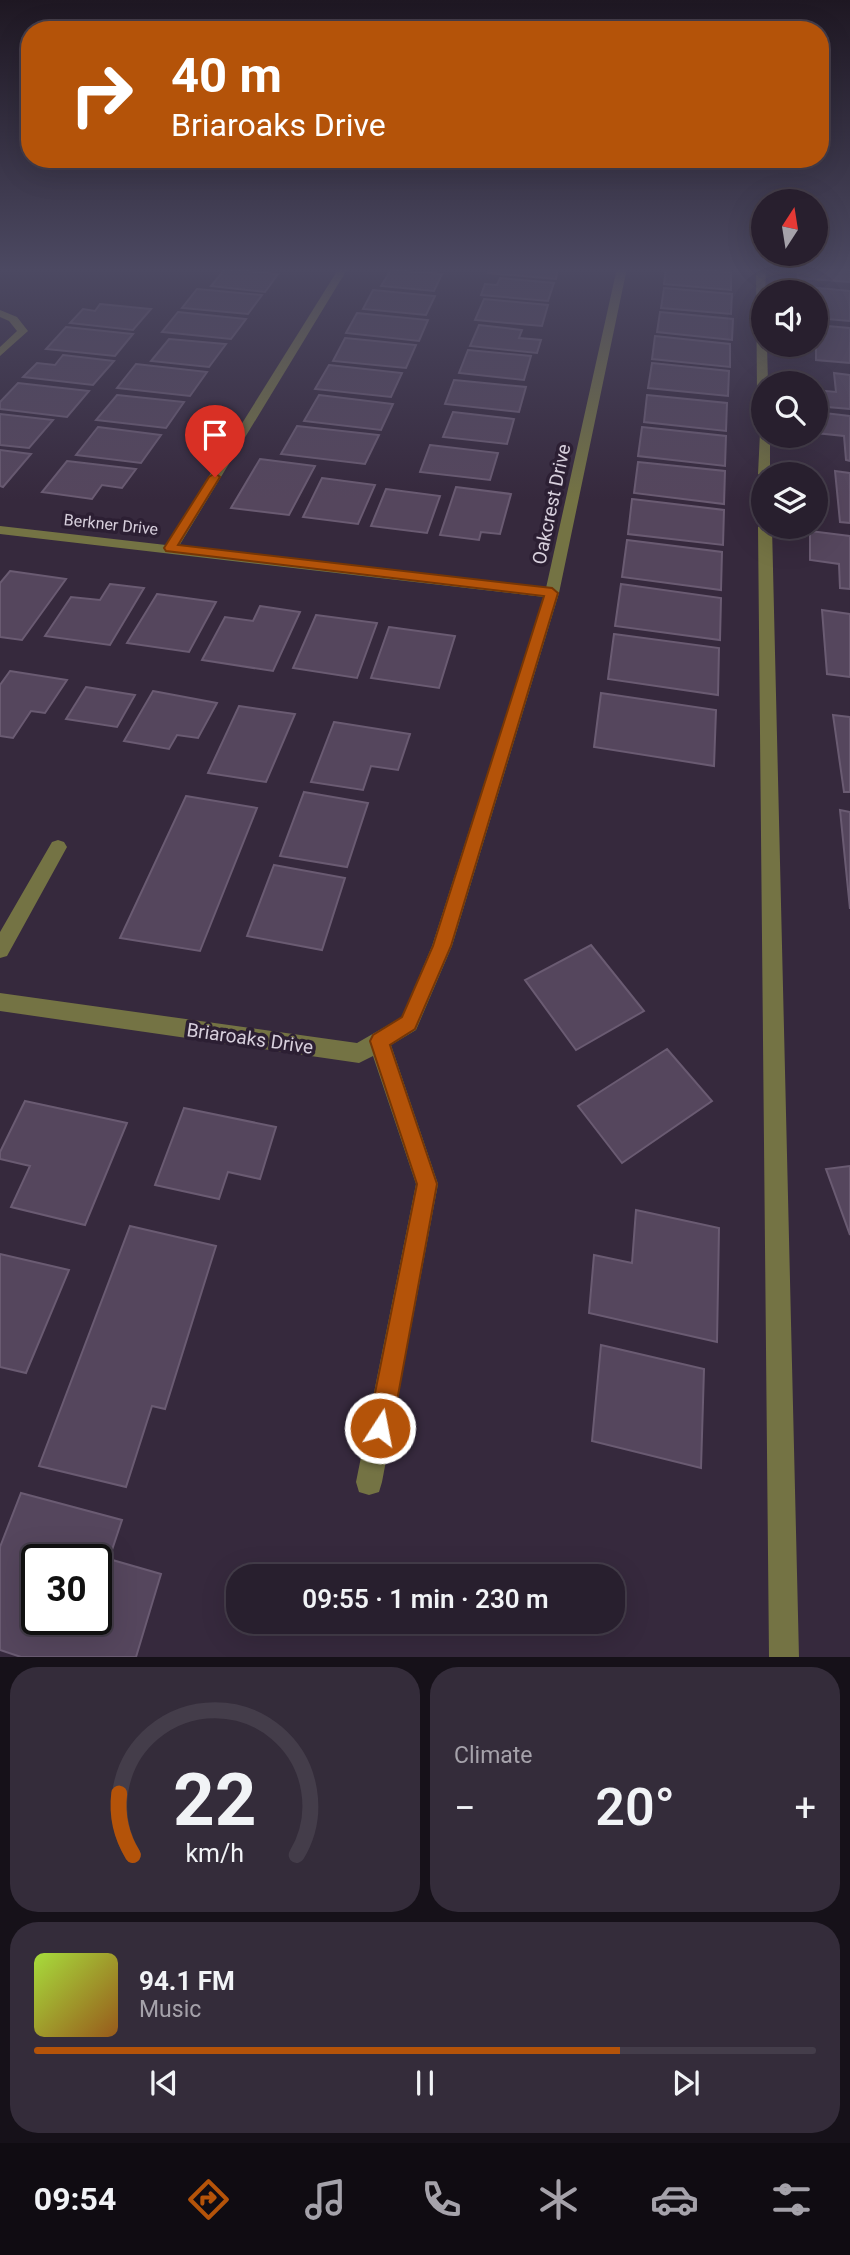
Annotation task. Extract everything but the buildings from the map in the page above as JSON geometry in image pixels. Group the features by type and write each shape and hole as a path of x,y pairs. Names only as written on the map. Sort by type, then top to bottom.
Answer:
{"street":[{"path":"171,548 296,345"},
{"name":"Oakcrest Drive","path":"442,946 552,593 605,345"},
{"path":"762,345 763,371"},
{"name":"Berkner Drive","path":"0,530 552,593"},
{"path":"765,539 784,1657"},
{"path":"0,950 58,847"},
{"name":"Briaroaks Drive","path":"0,1002 359,1053 409,1023 442,946"},
{"path":"369,1482 427,1184 379,1041"}],"route":[{"path":"215,477 171,548 552,593 442,946 409,1023 379,1041 427,1184 380,1428"}]}
